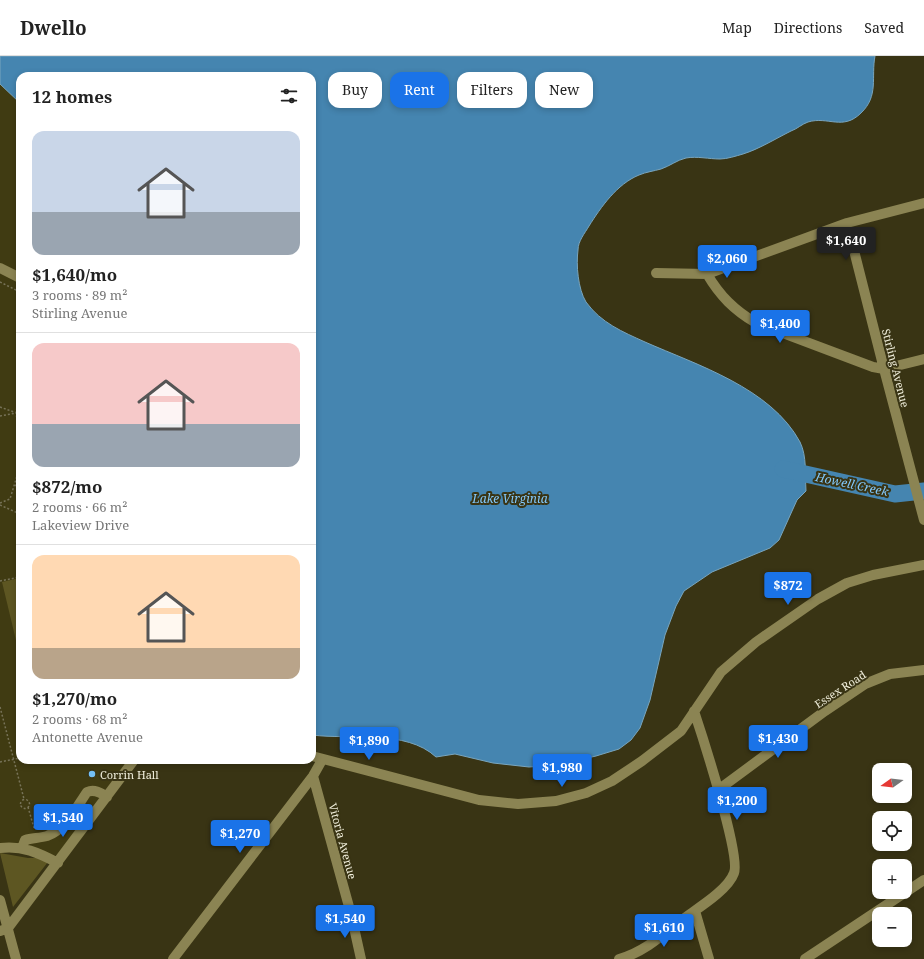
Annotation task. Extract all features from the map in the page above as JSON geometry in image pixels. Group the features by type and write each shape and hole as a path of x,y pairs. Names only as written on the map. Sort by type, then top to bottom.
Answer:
{"street":[{"path":"656,273 707,274 847,223 924,203"},
{"name":"Stirling Avenue","path":"847,223 924,520"},
{"path":"0,268 16,276"},
{"path":"707,274 725,301 738,313 756,323 873,367 884,369 924,359"},
{"path":"316,758 479,800 518,804 556,801 586,793 618,777 642,761 681,731 721,672 756,642 818,599 847,584 872,575 924,565"},
{"name":"Essex Road","path":"718,790 826,711 866,684 890,674 924,670"},
{"path":"619,959 653,942 695,911 727,884 735,872 734,858 718,790 694,711"},
{"path":"173,959 313,776 322,760"},
{"path":"4,930 58,863 131,764"},
{"name":"Vitoria Avenue","path":"313,776 351,914 360,959"},
{"path":"22,848 25,840 46,836 57,830 68,819 86,792 92,790 100,792 106,797"},
{"path":"0,848 22,848 36,852 58,863"},
{"path":"805,959 924,880"},
{"path":"0,900 4,930 16,959"},
{"path":"695,911 709,959"}],"path":[{"path":"0,282 16,290"},
{"path":"0,407 16,412"},
{"path":"0,416 16,412"},
{"path":"0,504 10,499 16,479"},
{"path":"0,504 16,512"},
{"path":"0,581 16,578"},
{"path":"0,707 24,800 21,803 24,808 28,807"},
{"path":"0,762 14,760"},
{"path":"24,800 29,801 28,807 35,830"}],"shaded area":[{"path":"0,84 16,99 16,764 127,764 58,855 53,856 0,845"},
{"path":"16,579 16,640 2,582"},
{"path":"0,853 28,858 51,858 13,907"}],"water":[{"name":"Lake Virginia","path":"0,56 875,56 873,86 870,100 867,107 854,118 842,122 808,122 761,147 743,154 723,159 694,157 686,158 661,169 639,175 624,184 610,197 579,243 577,256 579,284 583,297 598,316 613,326 645,342 731,380 752,393 771,407 787,423 800,442 805,459 806,491 797,500 779,540 770,548 712,572 684,591 676,606 665,635 650,700 640,728 631,740 619,749 596,756 558,765 529,767 493,763 455,754 436,757 424,748 409,742 394,739 316,735 316,72 16,72 16,99 0,84"}],"waterway":[{"name":"Howell Creek","path":"783,469 895,494 924,491"}],"place":[{"name":"Corrin Hall","path":"92,774"}]}
